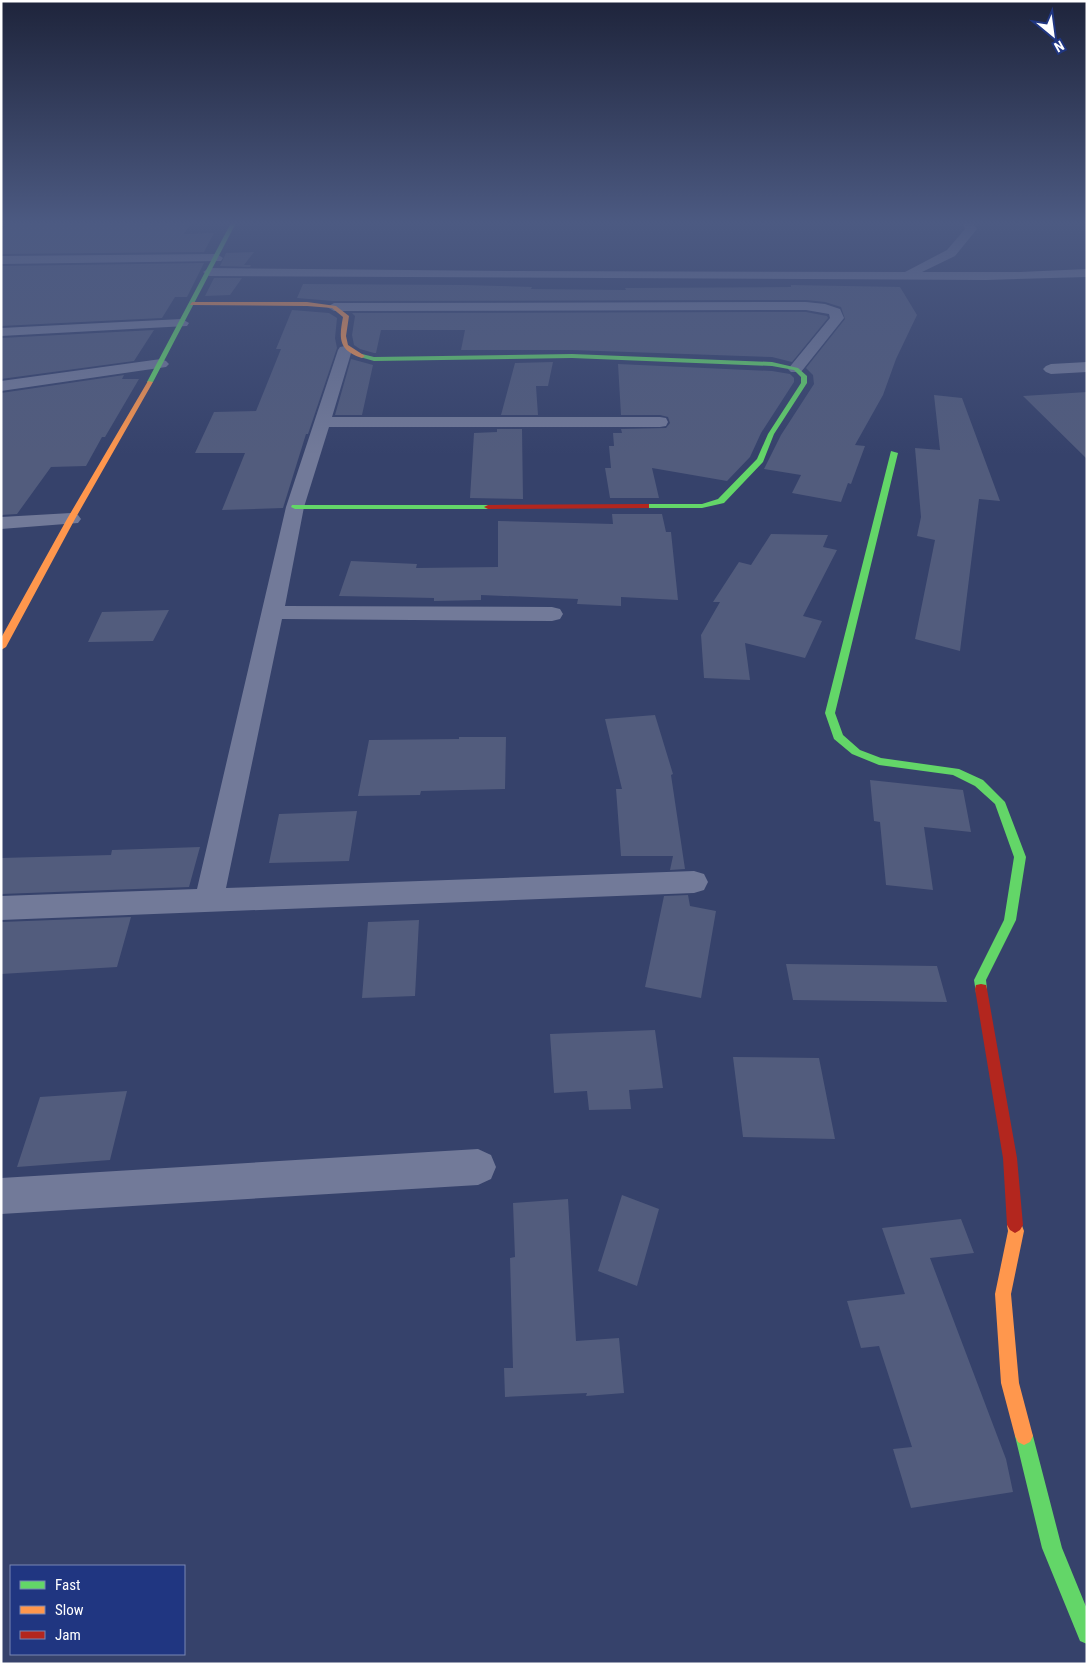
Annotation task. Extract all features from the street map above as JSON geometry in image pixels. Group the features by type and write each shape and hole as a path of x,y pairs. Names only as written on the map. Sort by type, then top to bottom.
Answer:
{"street":[{"path":"1,647 10,617 71,519 160,364 195,299"},
{"path":"192,304 307,304 334,307 806,306 825,308 835,312 837,318 796,370"},
{"path":"295,507 702,506 721,500 760,460 771,434 804,383 804,376 796,370 772,364 572,356 374,359 354,356 345,350 342,343 346,316 334,307"},
{"path":"1,332 182,323"},
{"path":"209,900 295,507 345,350"},
{"path":"1,386 160,364"},
{"path":"1051,369 1087,367"},
{"path":"322,422 660,422"},
{"path":"894,453 830,713 838,737 856,752 879,761 955,772 979,783 1000,802 1020,857 1010,920 980,980 988,1038 1010,1158 1016,1231 1003,1294 1010,1383 1052,1548 1087,1634"},
{"path":"1,523 71,519"},
{"path":"273,612 552,614"},
{"path":"1,908 694,882"},
{"path":"1,1196 478,1168"}],"building":[{"path":"1,299 174,299 162,318 1,326"},
{"path":"305,299 907,299 917,315 896,359 883,395 855,445 865,446 851,484 848,483 841,502 792,493 801,475 764,469 781,435 814,384 813,375 806,368 845,319 841,307 825,302 806,300 333,301"},
{"path":"292,310 329,313 337,318 335,338 337,348 308,434 306,434 283,508 222,510 245,453 195,453 214,412 256,411 281,349 276,349"},
{"path":"806,312 827,316 828,318 792,362 772,357 572,350 461,350 465,330 381,330 376,353 374,353 354,345 352,335 355,316 352,313"},
{"path":"154,330 134,361 1,379 1,338"},
{"path":"351,359 373,365 362,415 335,415"},
{"path":"553,362 548,386 536,386 538,415 501,415 515,363"},
{"path":"618,364 772,371 790,374 794,378 794,382 761,433 750,457 727,481 652,468 659,498 610,498 605,468 611,468 609,446 614,446 613,433 622,433 621,429 666,428 670,423 668,417 660,415 621,415"},
{"path":"124,375 122,379 139,379 86,466 51,467 17,514 1,515 1,393"},
{"path":"1087,392 1087,459 1023,396"},
{"path":"934,395 962,398 1000,501 979,499 960,651 915,639 935,540 917,536 921,517 915,448 940,450"},
{"path":"497,429 522,429 523,499 470,498 474,433 497,432"},
{"path":"612,514 662,514 666,532 671,532 678,600 621,597 621,606 577,604 578,599 481,595 481,600 434,601 434,598 339,596 351,561 417,564 416,568 498,567 498,521 613,524"},
{"path":"771,534 828,535 823,547 837,550 803,616 822,621 805,658 745,643 750,680 704,678 701,635 720,602 713,602 739,562 751,565"},
{"path":"169,610 153,641 88,642 102,612"},
{"path":"655,715 673,774 671,775 685,869 670,870 673,856 621,856 616,789 622,789 605,719"},
{"path":"459,737 506,737 505,789 421,791 420,795 358,796 369,740 459,739"},
{"path":"870,780 963,790 971,832 924,827 933,890 886,885 880,822 874,821"},
{"path":"357,811 349,861 269,863 279,814"},
{"path":"200,847 189,887 1,894 1,858 111,855 112,850"},
{"path":"688,895 690,906 716,911 701,998 645,987 664,896"},
{"path":"131,917 117,967 1,974 1,922"},
{"path":"419,920 415,996 362,998 368,922"},
{"path":"786,964 937,966 947,1002 793,1000"},
{"path":"655,1030 663,1088 629,1090 631,1109 589,1110 587,1091 554,1093 550,1034"},
{"path":"733,1057 819,1058 835,1139 743,1137"},
{"path":"127,1091 110,1160 17,1167 40,1097"},
{"path":"622,1195 659,1209 637,1286 598,1271"},
{"path":"568,1199 576,1341 619,1338 624,1393 586,1396 587,1393 505,1397 504,1368 513,1368 510,1258 515,1257 513,1203"},
{"path":"961,1219 974,1253 930,1258 1006,1459 1013,1492 911,1508 893,1449 912,1447 879,1346 861,1348 847,1301 905,1294 882,1228"}],"traffic: fast":[{"path":"150,382 194,299"},
{"path":"362,356 374,359 572,356 772,364 796,369 804,376 804,383 771,434 760,460 721,501 702,506 646,506"},
{"path":"894,453 830,713 838,737 856,752 879,761 955,772 979,783 1000,802 1020,857 1010,920 980,980 981,989"},
{"path":"295,507 488,507"},
{"path":"1024,1436 1052,1548 1087,1634"}],"traffic: slow":[{"path":"192,304 307,304 334,307 346,316 343,336 346,346 349,350 362,356"},
{"path":"1,647 71,519 150,382"},
{"path":"1015,1225 1016,1231 1003,1294 1010,1383 1024,1436"}],"traffic: jam":[{"path":"488,507 646,506"},
{"path":"981,989 1010,1158 1015,1225"}]}
